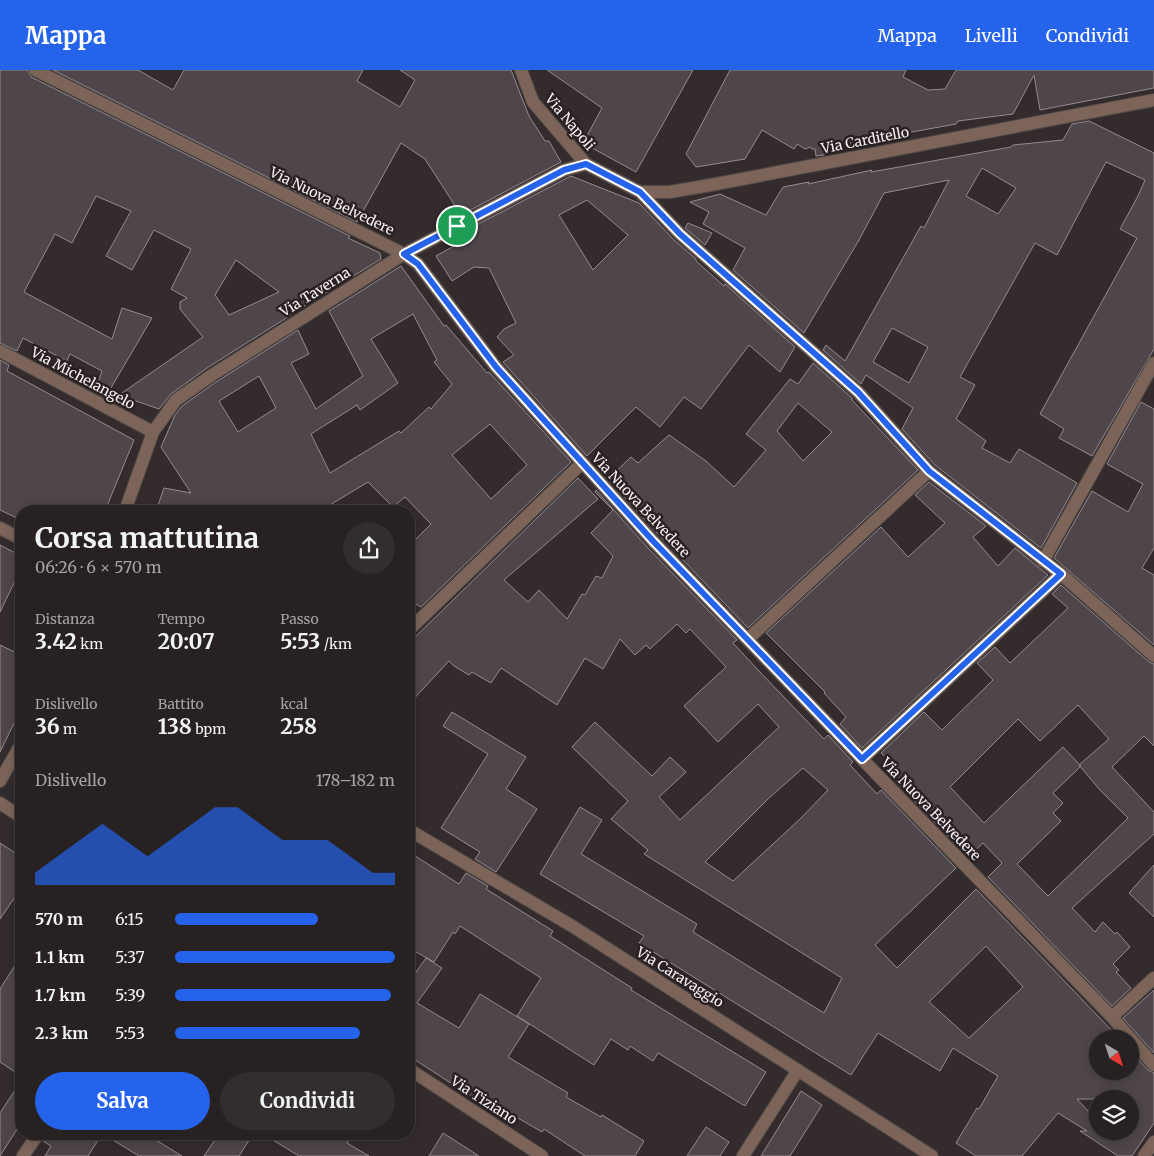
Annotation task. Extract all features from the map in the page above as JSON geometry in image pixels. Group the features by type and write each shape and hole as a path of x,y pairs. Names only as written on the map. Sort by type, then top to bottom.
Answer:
{"street":[{"name":"Via Nuova Belvedere","path":"35,70 404,254 418,264 496,367 653,541 1112,1017 1154,1065"},
{"name":"Via Napoli","path":"521,70 532,102 586,164"},
{"name":"Via Carditello","path":"586,164 640,192 670,192 1154,100"},
{"name":"Via Taverna","path":"127,505 152,432 176,400 212,375 404,254 564,170 586,164"},
{"path":"640,192 680,234 858,392 929,471 1061,574 1154,656"},
{"name":"Via Michelangelo","path":"0,351 152,432"},
{"path":"1043,561 1154,363"},
{"path":"415,624 582,463"},
{"path":"748,639 929,471"},
{"path":"0,528 15,536"},
{"path":"862,759 1061,574"},
{"path":"0,782 15,755"},
{"path":"0,803 15,813"},
{"name":"Via Caravaggio","path":"415,834 572,926 932,1156"},
{"path":"1112,1017 1154,978"},
{"path":"743,1156 798,1070"},
{"name":"Via Tiziano","path":"415,1073 540,1156"},
{"path":"23,1156 34,1140"},
{"path":"1144,1156 1154,1142"}],"building":[{"path":"0,70 27,70 31,77 350,236 348,238 380,253 381,259 207,368 171,394 159,409 119,395 203,337 180,309 180,302 187,298 171,289 191,249 154,230 132,270 106,256 131,211 96,196 72,243 55,234 24,292 112,339 122,308 152,318 105,398 95,392 102,371 70,354 67,361 23,338 17,351 0,343","holes":["236,260 279,292 229,315 215,295"]},
{"path":"53,70 138,70 173,90 184,70 363,70 357,81 400,107 415,80 400,70 511,70 529,116 545,141 549,141 561,162 461,215 425,159 401,143 357,222"},
{"path":"547,70 693,70 636,172 583,143 602,108"},
{"path":"730,70 906,70 903,77 928,90 945,89 956,70 1154,70 1154,88 1040,110 1034,75 1013,114 958,121 956,124 829,147 824,155 816,156 815,149 810,147 805,149 797,144 794,149 762,130 745,159 696,167 686,154"},
{"path":"1089,121 1154,153 1154,349 1092,456 1059,438 1064,429 1040,414 1137,238 1120,229 1145,180 1106,162 1057,255 1035,243 960,377 975,385 956,419 986,441 982,448 1010,463 1019,449 1077,483 1041,548 935,465 902,429 913,408 866,375 861,384 823,350 826,345 845,361 921,226 924,228 949,180 884,193 859,240 804,333 733,270 745,248 703,224 709,212 690,202 720,194 766,215 783,187 1011,147 1013,145 1063,140 1072,124","holes":["982,168 1016,188 998,214 966,196","892,328 928,347 909,383 873,362"]},
{"path":"571,176 639,203 696,261 724,286 725,284 795,347 780,372 749,345 701,409 684,397 660,427 636,407 587,456 503,362 514,355 497,337 504,329 516,323 489,268 474,267 452,281 436,256 463,241 459,234","holes":["587,200 628,235 593,270 559,215"]},
{"path":"688,223 712,233 705,245 685,228"},
{"path":"401,266 444,326 446,325 487,373 489,372 571,462 421,607 415,604 415,540 431,524 415,507 415,505 405,497 395,505 391,505 368,482 330,505 158,505 164,488 191,493 161,447 175,415 182,406 298,330 309,354 291,363 316,409 363,376 329,311","holes":["413,314 437,360 434,362 452,384 431,409 429,407 401,433 399,431 330,473 311,434 357,405 360,410 398,383 371,339","259,376 276,408 238,432 219,401","490,424 527,465 491,499 452,455"]},
{"path":"0,360 9,365 7,371 134,440 107,505 15,505 15,517 0,510"},
{"path":"813,363 852,398 918,470 748,628 608,479 631,457 638,463 669,435 706,461 734,487 766,450 746,434 790,379 798,384","holes":["798,403 832,432 803,461 777,431"]},
{"path":"1141,402 1154,409 1154,548 1142,568 1154,575 1154,645 1054,558 1092,491 1128,512 1143,484 1107,464"},
{"path":"578,478 598,499 504,580 528,602 539,590 567,619 582,594 585,595 596,576 602,578 613,556 591,533 613,510 595,492 596,490 647,547 737,640 733,643 759,671 824,739 828,735 853,762 850,765 877,794 881,790 956,868 875,945 897,968 976,889 1111,1030 1089,1030 1089,1080 1139,1080 1139,1060 1148,1070 1154,1073 1154,1123 1132,1156 1118,1156 1094,1140 1139,1140 1139,1090 1089,1090 1089,1099 1077,1099 1089,1112 1089,1137 1080,1131 1087,1131 1058,1113 1022,1156 976,1156 956,1143 998,1076 953,1048 940,1071 878,1033 851,1075 639,943 644,936 540,874 580,807 602,820 581,854 697,924 693,932 824,1013 842,978 644,854 648,850 611,819 628,801 572,747 595,722 652,776 670,757 686,772 659,797 680,820 779,727 758,704 718,742 684,706 726,667 690,629 686,633 677,624 650,649 646,645 635,655 620,639 603,669 585,658 557,705 501,668 491,683 472,672 469,675 449,661 415,698 415,637","holes":["803,768 828,790 800,819 733,881 705,862 769,798","986,946 1023,987 969,1038 929,1002"]},
{"path":"929,482 986,526 973,537 998,566 1015,548 1048,575 862,748 840,724 846,717 825,692 766,633 881,527 908,557 945,523 915,495"},
{"path":"0,545 15,553 15,581 0,612"},
{"path":"1061,585 1149,662 1154,664 1154,746 1144,736 1112,767 1154,812 1154,834 1072,908 1095,932 1103,922 1115,934 1117,932 1130,947 1113,964 1119,970 1116,972 1131,988 1112,1006 988,877 1002,863 983,843 968,857 893,779 901,771 881,753 924,712 942,730 993,680 977,663 995,647 1010,663 1068,608 1052,594","holes":["1078,705 1109,739 1080,764 1063,747 984,823 950,787 1018,719 1040,741","1080,767 1128,818 1048,896 1017,864 1061,821 1053,813 1063,803 1053,793"]},
{"path":"0,645 15,652 15,721 0,752"},
{"path":"452,712 526,757 506,789 537,809 496,872 475,859 480,852 441,828 488,754 443,726"},
{"path":"0,843 15,853 15,897 0,919"},
{"path":"415,856 459,884 466,873 488,886 486,889 553,931 550,936 632,988 631,990 766,1072 745,1106 658,1053 653,1061 630,1046 628,1050 611,1039 594,1065 517,1016 541,978 460,926 455,934 453,932 434,962 415,951"},
{"path":"1154,865 1154,917 1129,893"},
{"path":"426,958 442,968 417,1003 459,1028 480,994 529,1024 508,1057 568,1093 566,1097 601,1117 602,1115 644,1141 635,1156 585,1156 544,1129 542,1132 480,1096 477,1100 415,1060 415,974"},
{"path":"15,965 15,1072 0,1062 0,989"},
{"path":"1154,990 1154,1053 1139,1036 1139,1030 1134,1030 1123,1018"},
{"path":"15,1090 15,1132 0,1156 0,1113"},
{"path":"801,1091 822,1105 790,1156 761,1156"},
{"path":"706,1127 729,1142 720,1156 687,1156"},
{"path":"443,1133 479,1156 429,1156"},
{"path":"98,1140 88,1156 45,1156 51,1146 43,1141"},
{"path":"113,1140 156,1140 182,1156 139,1156"},
{"path":"215,1140 249,1140 239,1156 204,1156"},
{"path":"273,1140 346,1140 347,1143 369,1156 299,1156"}],"route":[{"path":"586,164 640,192 680,234 858,392 929,471 1061,574 862,759 653,541 582,463 496,367 418,264 404,254 457,226 564,170 586,164"}]}
